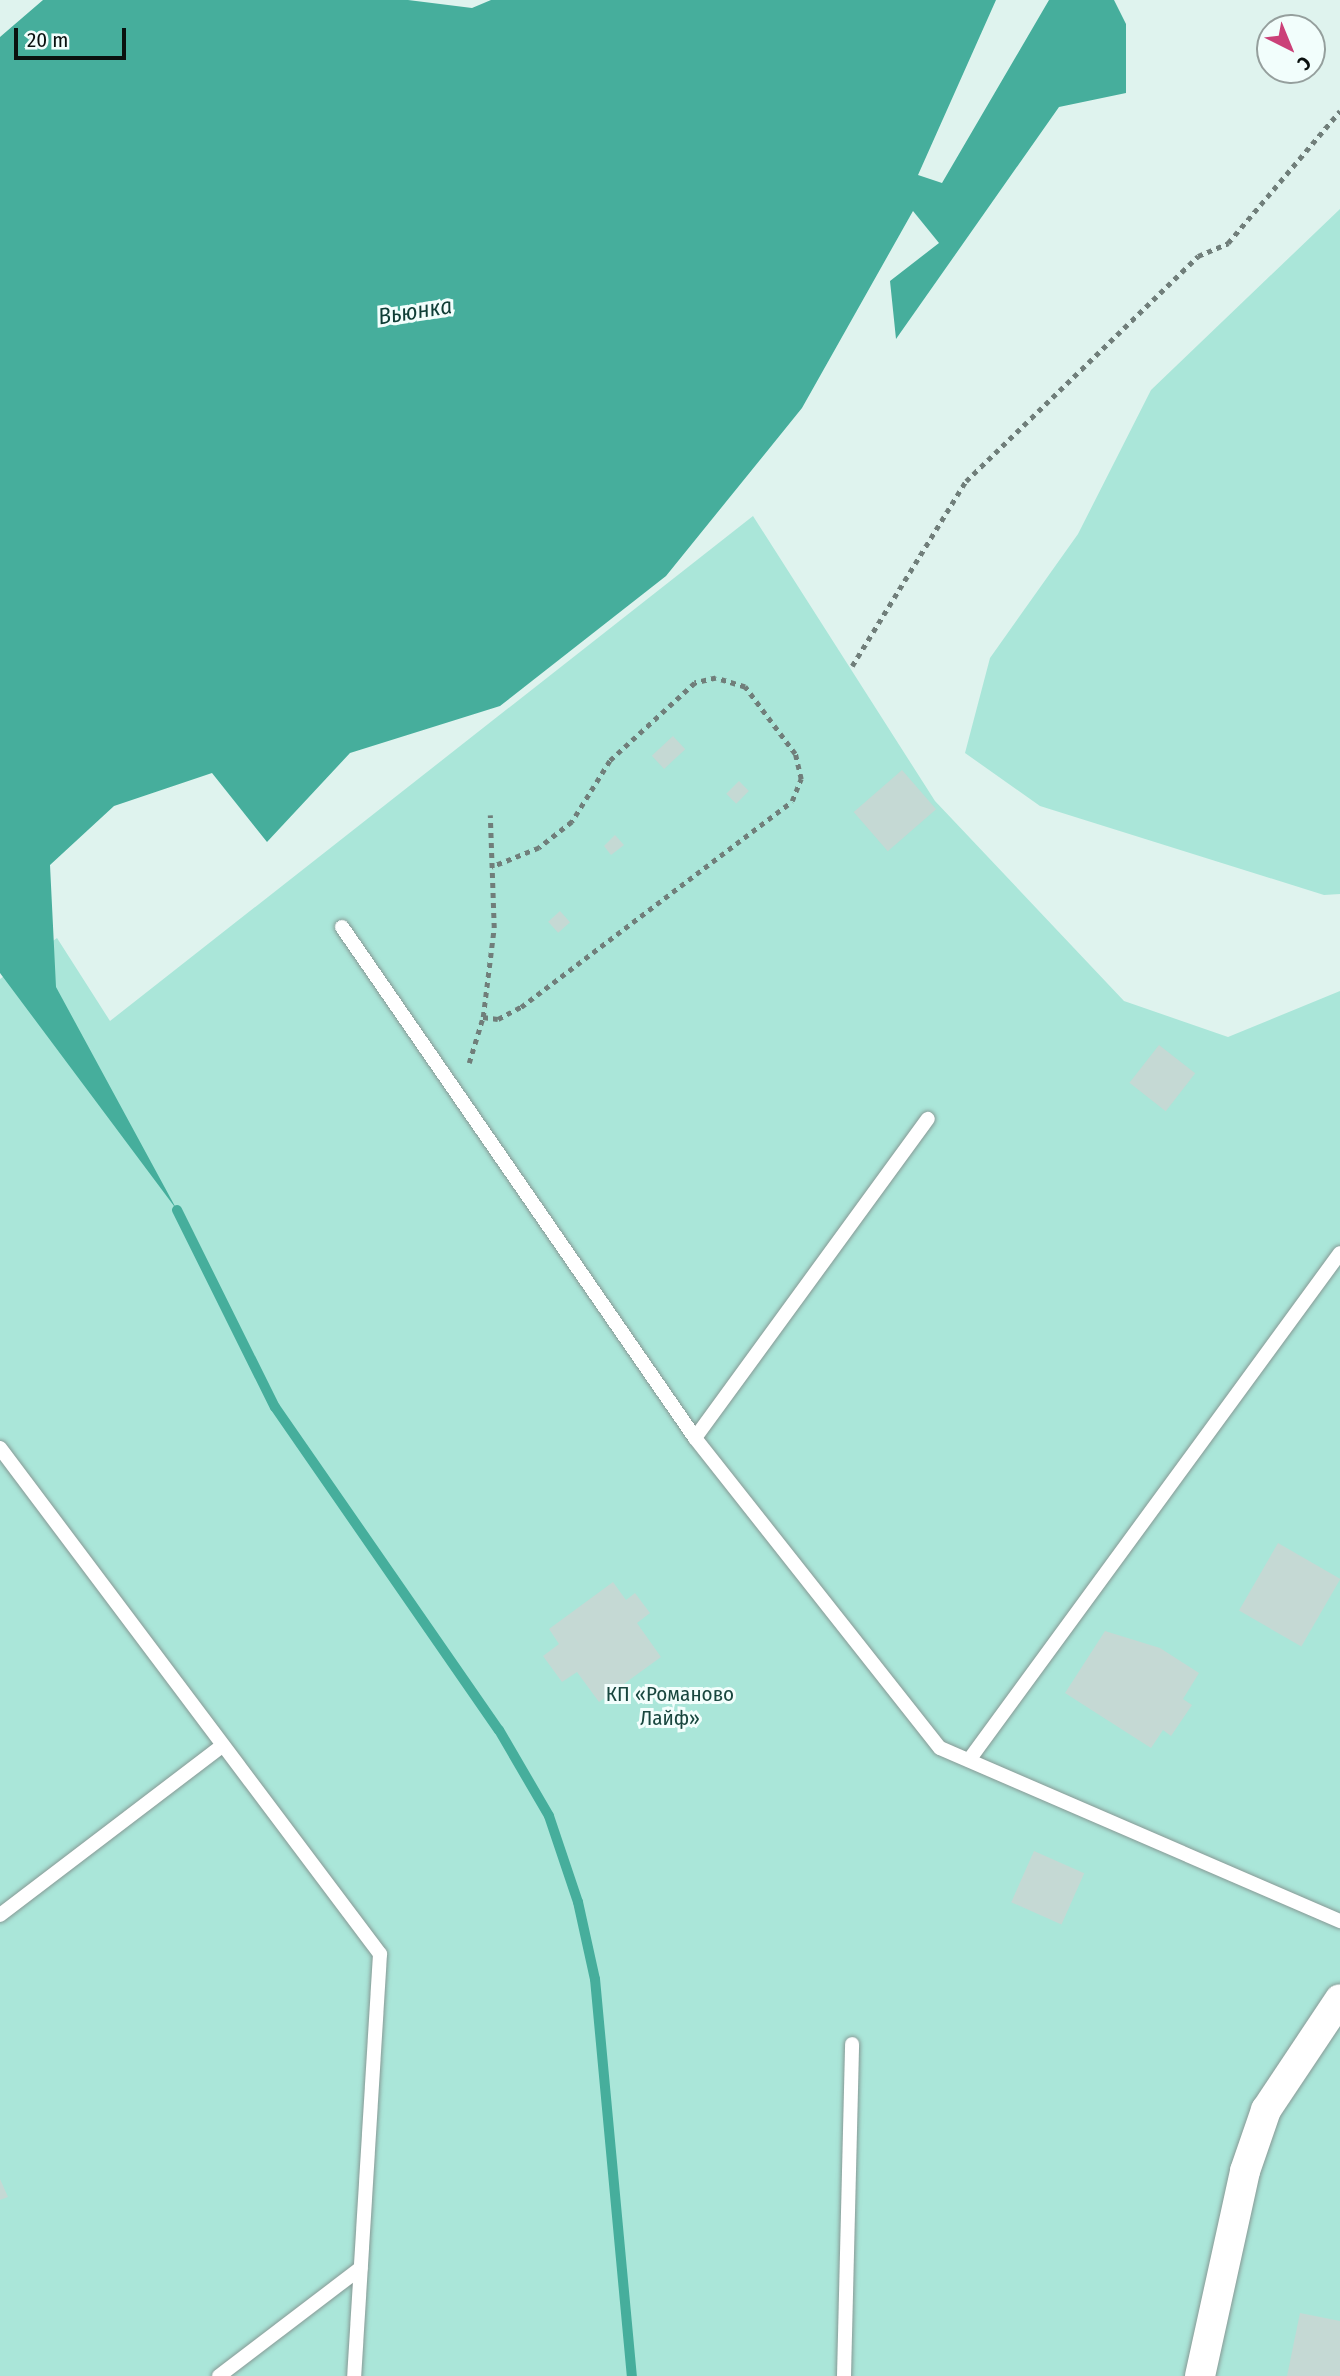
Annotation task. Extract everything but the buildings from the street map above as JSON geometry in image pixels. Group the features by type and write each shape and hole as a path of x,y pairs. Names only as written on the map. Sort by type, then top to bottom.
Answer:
{"street":[{"path":"1200,2376 1245,2171 1266,2110 1340,1999"}],"lane":[{"path":"342,927 695,1438 940,1748 1340,1921"},
{"path":"695,1438 928,1119"},
{"path":"969,1760 1340,1253"},
{"path":"0,1448 380,1954 354,2376"},
{"path":"0,1915 223,1745"},
{"path":"844,2376 852,2044"},
{"path":"219,2376 361,2268"}],"path":[{"path":"852,666 966,481 1198,256 1228,243 1340,111"},
{"path":"483,1017 498,1018 521,1007 792,801 802,779 795,754 746,687 716,678 695,683 610,761 572,822 539,848 492,867"},
{"path":"453,1089 466,1073 483,1017 494,928 490,815"}],"green space":[{"path":"1340,209 1340,894 1324,895 1040,806 965,753 990,658 1078,534 1151,390"},
{"name":"КП «Романово Лайф»","path":"753,516 935,801 1124,1001 1228,1037 1340,991 1340,2376 0,2376 0,979 57,938 110,1021"}],"water":[{"name":"Вьюнка","path":"43,0 408,0 472,8 491,0 996,0 918,175 942,183 1049,0 1114,0 1126,24 1126,93 1059,107 896,339 890,281 939,243 913,211 802,408 666,576 500,706 350,753 267,842 212,773 114,806 50,865 56,987 177,1210 0,973 0,37"}],"waterway":[{"path":"177,1210 275,1407 499,1730 549,1816 578,1902 595,1979 632,2376"}]}
